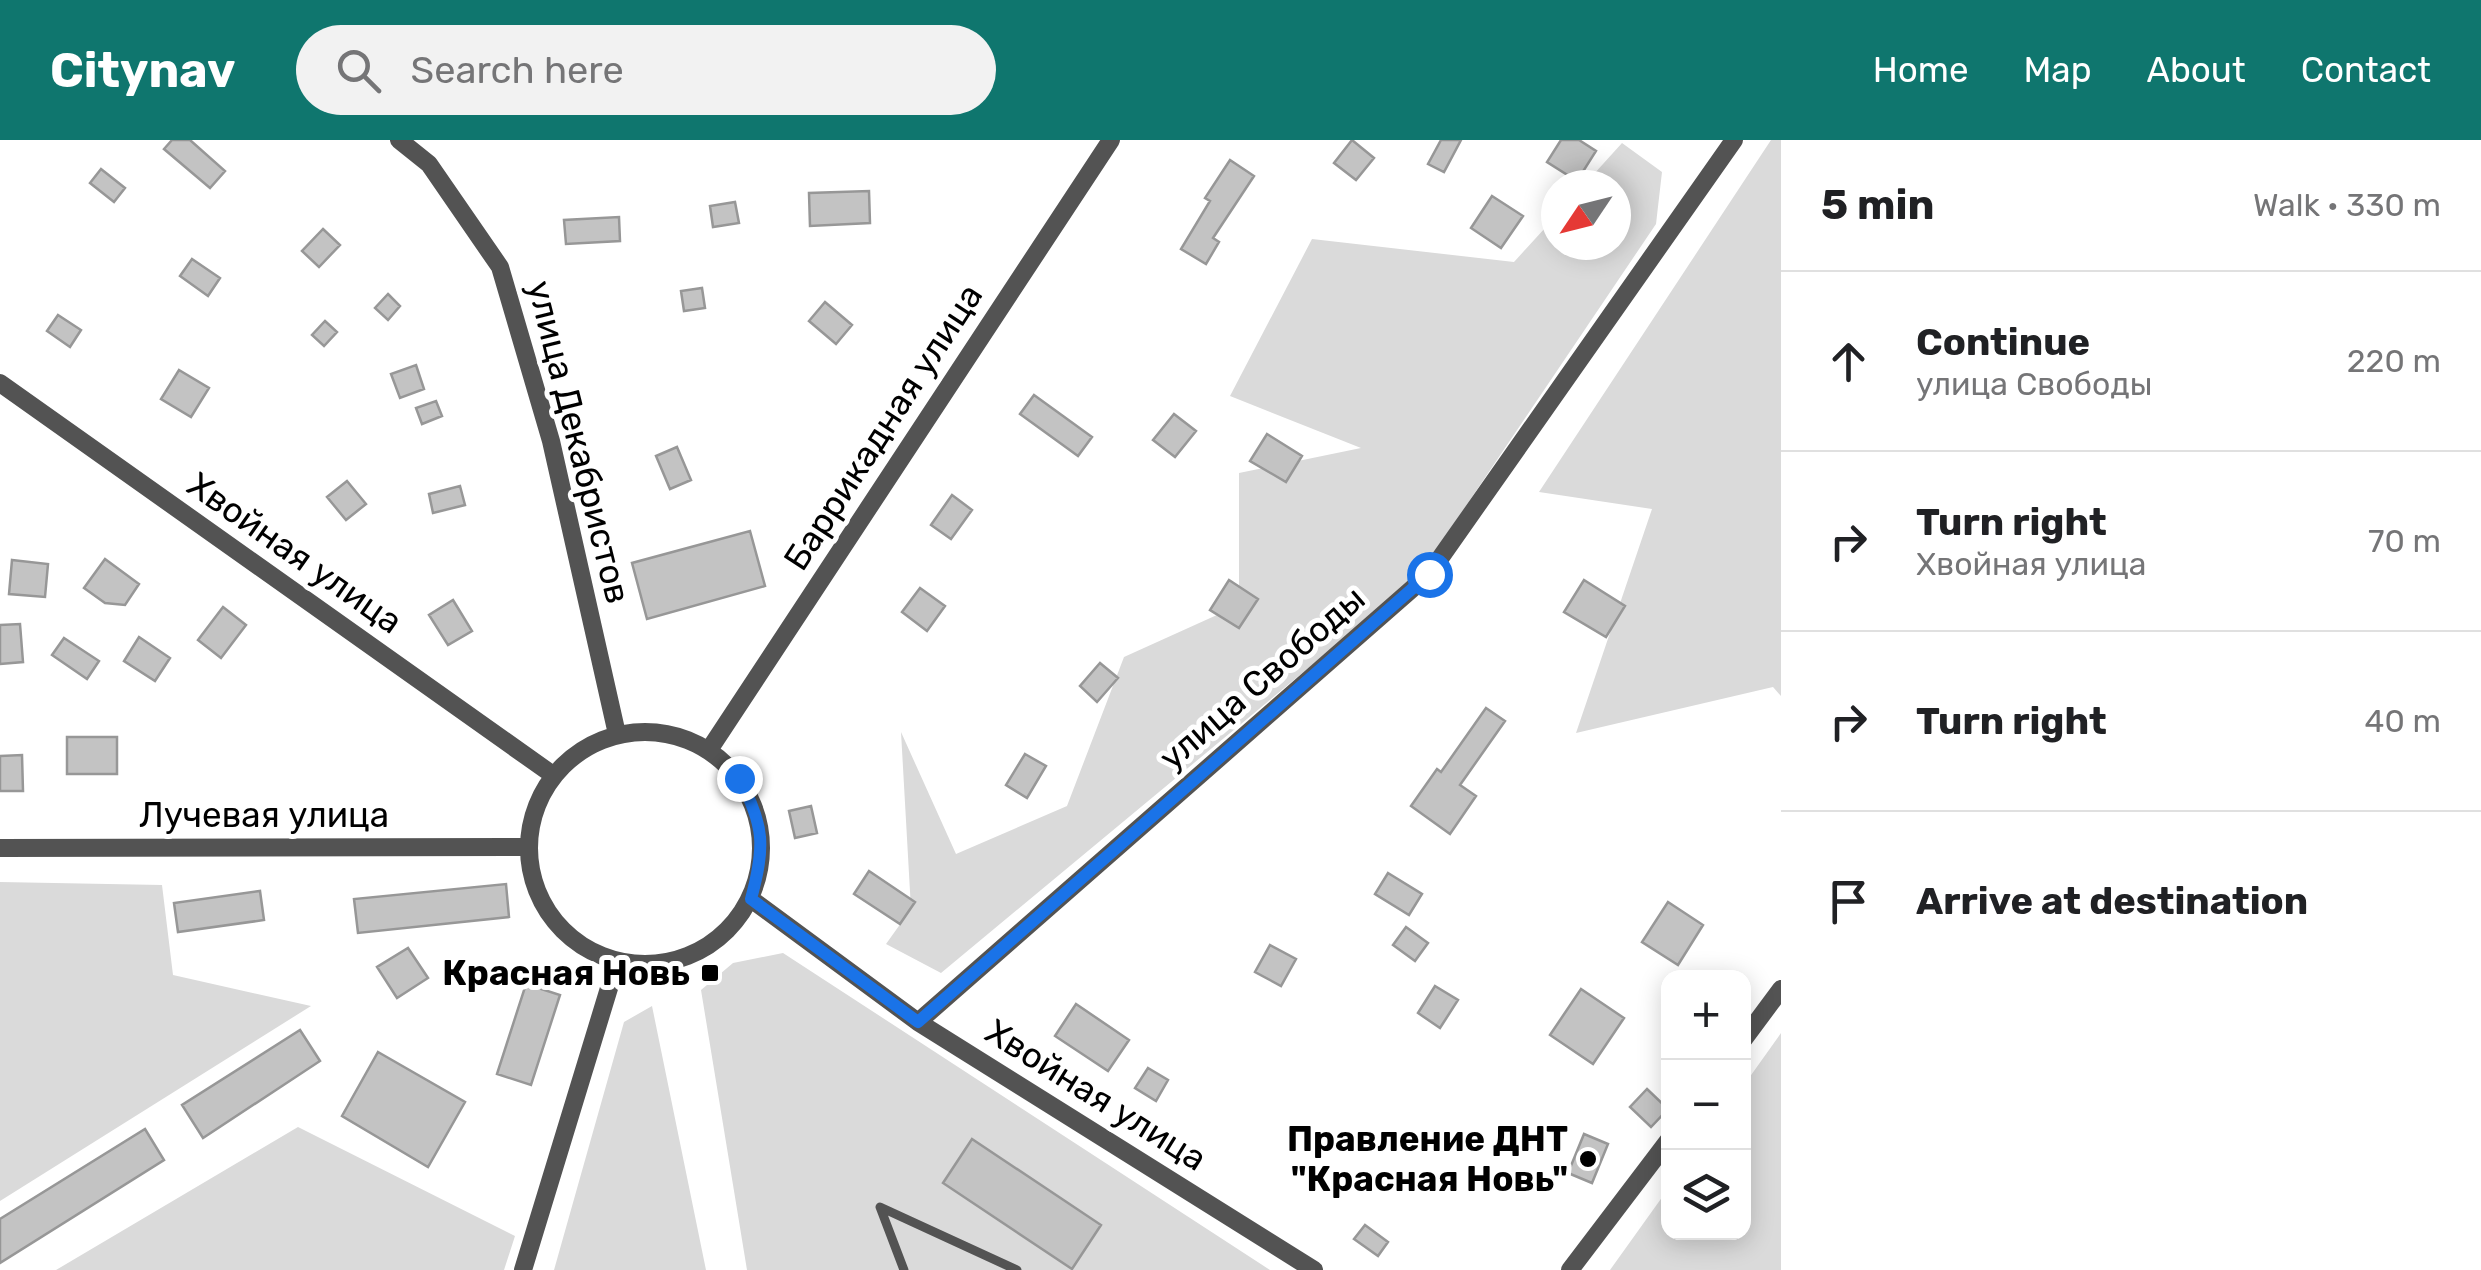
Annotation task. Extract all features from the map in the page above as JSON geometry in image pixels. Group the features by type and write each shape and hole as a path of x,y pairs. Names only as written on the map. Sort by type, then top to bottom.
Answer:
{"street":[{"name":"улица Декабристов","path":"398,140 429,164 500,267 551,441 617,734"},
{"name":"Баррикадная улица","path":"709,750 1110,140"},
{"name":"улица Свободы","path":"918,1022 1429,574 1734,140"},
{"name":"Хвойная улица","path":"0,383 553,775"},
{"path":"644,730 680,736 709,750 739,778 756,809 762,856 751,899 727,933 684,959 641,966 593,954 547,912 532,879 528,847 534,810 553,775 580,750 617,734 644,730"},
{"name":"Лучевая улица","path":"0,848 528,847"},
{"name":"Хвойная улица","path":"751,899 918,1022 1314,1270"},
{"path":"523,1270 617,962"},
{"path":"1751,1030 1781,989"},
{"path":"1570,1270 1661,1150"}],"lane":[{"path":"904,1270 880,1208 1017,1270"}],"shaded area":[{"path":"1771,140 1781,140 1781,696 1773,687 1576,733 1652,509 1539,492"},
{"path":"1622,143 1662,172 1656,224 1418,577 941,973 886,944 911,909 901,732 956,854 1067,806 1124,657 1239,605 1239,473 1361,448 1230,396 1312,239 1514,262 1541,232 1541,260 1631,260 1631,170 1598,170"},
{"path":"0,882 162,885 173,975 311,1006 0,1201"},
{"path":"783,953 1270,1270 747,1270 701,990 733,963"},
{"path":"652,1006 706,1270 554,1270 624,1022"},
{"path":"1781,1033 1781,1270 1610,1270 1661,1199 1661,1240 1751,1240 1751,1075"},
{"path":"298,1127 515,1236 504,1270 56,1270"}],"building":[{"path":"172,140 190,140 225,171 210,188 164,149"},
{"path":"1352,140 1374,158 1356,180 1334,163"},
{"path":"1441,140 1461,140 1444,172 1428,164"},
{"path":"1561,140 1579,140 1596,151 1584,170 1560,170 1547,162"},
{"path":"1230,160 1254,176 1213,238 1219,242 1206,264 1181,249 1210,201 1205,198"},
{"path":"101,169 125,188 114,202 90,183"},
{"path":"869,191 870,223 810,226 809,193"},
{"path":"1492,196 1523,216 1501,248 1471,228"},
{"path":"735,202 739,223 713,227 710,206"},
{"path":"619,217 620,241 566,244 564,220"},
{"path":"323,229 340,245 319,267 302,251"},
{"path":"192,259 220,278 208,296 180,276"},
{"path":"702,288 705,308 684,311 681,291"},
{"path":"388,294 400,306 388,320 375,308"},
{"path":"825,302 852,325 836,344 809,321"},
{"path":"58,315 81,330 70,347 47,331"},
{"path":"325,321 337,332 324,346 312,335"},
{"path":"416,365 424,389 400,398 391,374"},
{"path":"179,370 209,388 191,417 161,399"},
{"path":"1034,395 1092,437 1078,456 1020,414"},
{"path":"436,401 442,416 422,424 416,408"},
{"path":"1174,414 1196,431 1175,457 1153,440"},
{"path":"1267,434 1302,456 1286,482 1250,461"},
{"path":"677,447 691,480 670,489 656,456"},
{"path":"347,481 366,504 346,520 327,497"},
{"path":"460,486 465,505 433,513 429,494"},
{"path":"952,495 972,510 951,539 931,525"},
{"path":"750,531 765,586 647,619 632,563"},
{"path":"105,559 139,584 125,605 105,603 84,588"},
{"path":"12,560 48,564 45,597 9,594"},
{"path":"1229,580 1258,599 1239,628 1210,610"},
{"path":"1584,580 1625,606 1606,637 1564,612"},
{"path":"920,588 945,606 927,631 902,612"},
{"path":"453,600 472,631 448,645 429,615"},
{"path":"223,607 246,625 221,658 198,640"},
{"path":"20,624 23,662 0,664 0,625"},
{"path":"139,637 170,658 155,681 124,661"},
{"path":"64,638 99,661 87,679 52,655"},
{"path":"1100,663 1118,678 1097,702 1080,686"},
{"path":"1486,708 1505,721 1460,785 1476,796 1450,834 1411,806 1437,769 1441,772"},
{"path":"67,737 117,737 117,774 67,774"},
{"path":"1025,754 1046,766 1027,798 1006,785"},
{"path":"22,755 23,791 0,791 0,756"},
{"path":"811,806 817,833 795,838 789,811"},
{"path":"869,871 915,902 900,924 854,894"},
{"path":"1388,873 1422,894 1409,915 1375,894"},
{"path":"506,884 509,917 358,933 354,899"},
{"path":"260,891 264,920 178,932 174,903"},
{"path":"1668,902 1703,925 1678,965 1642,942"},
{"path":"1406,927 1428,943 1415,961 1393,945"},
{"path":"1270,945 1296,959 1281,986 1255,972"},
{"path":"408,948 428,978 397,998 377,967"},
{"path":"526,984 560,995 531,1085 497,1074"},
{"path":"1435,986 1458,1000 1440,1028 1418,1013"},
{"path":"1581,989 1624,1018 1593,1064 1550,1035"},
{"path":"1076,1004 1129,1040 1108,1071 1055,1036"},
{"path":"300,1030 320,1061 203,1138 182,1105"},
{"path":"378,1052 465,1102 428,1167 342,1116"},
{"path":"1148,1068 1168,1080 1156,1101 1135,1088"},
{"path":"1647,1089 1661,1102 1661,1116 1651,1127 1630,1107"},
{"path":"145,1129 164,1160 0,1263 0,1219"},
{"name":"Правление ДНТ \"Красная Новь\"","path":"1584,1134 1608,1144 1592,1183 1568,1173"},
{"path":"972,1139 1101,1225 1072,1269 943,1183"},
{"path":"1365,1225 1388,1242 1378,1256 1354,1239"}],"place":[{"name":"Красная Новь","path":"710,973"},
{"name":"Правление ДНТ \"Красная Новь\"","path":"1588,1159"}],"route":[{"path":"739,778 756,809 762,856 751,899 918,1022 1429,574"}]}
